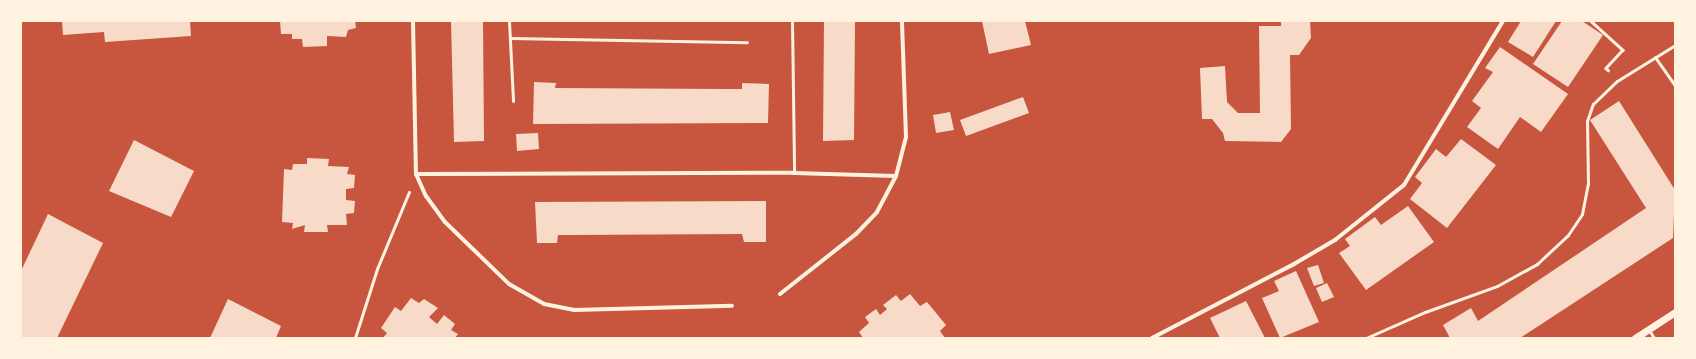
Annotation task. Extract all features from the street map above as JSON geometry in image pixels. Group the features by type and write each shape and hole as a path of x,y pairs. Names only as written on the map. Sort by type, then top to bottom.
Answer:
{"street":[{"path":"413,21 416,174 426,196 445,222 509,284 544,304 574,310 732,306"},
{"path":"780,294 856,234 877,212 896,176 906,137 902,21"},
{"path":"1152,338 1294,264 1335,240 1404,185 1502,21"},
{"path":"416,174 794,172 896,176"},
{"path":"1635,338 1650,330 1675,312"}],"lane":[{"path":"509,21 513,101"},
{"path":"792,21 794,172"},
{"path":"510,38 748,42"},
{"path":"1366,338 1425,312 1497,286 1537,264 1568,235 1582,214 1588,184 1587,121 1593,104 1618,81 1675,45"},
{"path":"1655,57 1675,86"},
{"path":"1650,330 1654,338"}],"path":[{"path":"1591,21 1623,50 1606,68 1618,81"},
{"path":"355,338 377,269 416,174"}],"building":[{"path":"62,21 190,21 191,36 105,42 104,32 63,35"},
{"path":"280,21 355,21 356,28 348,30 346,37 327,36 327,46 303,47 302,39 292,39 292,34 281,34"},
{"path":"451,21 483,21 484,141 454,142"},
{"path":"824,21 855,21 854,140 823,141"},
{"path":"982,21 1025,21 1031,45 989,54"},
{"path":"1281,21 1310,21 1311,38 1299,55 1290,55 1291,129 1281,142 1225,141 1223,133 1212,119 1202,119 1200,68 1225,66 1227,102 1238,113 1260,113 1259,26 1281,26"},
{"path":"1521,21 1556,21 1533,57 1508,42"},
{"path":"1562,21 1582,21 1603,35 1568,87 1533,64"},
{"path":"1500,47 1568,94 1541,132 1520,117 1498,149 1467,127 1481,108 1472,101 1493,72 1485,68"},
{"path":"534,82 556,83 555,88 742,89 742,83 769,84 768,123 533,124"},
{"path":"1023,97 1029,113 966,136 960,120"},
{"path":"1619,101 1675,190 1673,238 1520,338 1450,338 1443,325 1471,308 1478,321 1646,208 1590,120"},
{"path":"950,112 954,130 936,133 933,115"},
{"path":"538,133 539,149 517,151 516,134"},
{"path":"1461,139 1496,165 1447,228 1410,199 1422,183 1415,177 1436,149 1446,157"},
{"path":"134,140 194,171 171,217 109,191"},
{"path":"307,158 329,159 328,166 349,167 347,174 355,175 354,188 346,189 346,200 355,201 354,213 346,214 347,225 327,225 328,232 304,232 305,225 292,229 293,223 282,222 284,169 292,170 293,164 307,164"},
{"path":"766,201 766,242 744,242 742,234 558,235 557,243 537,243 535,202"},
{"path":"1408,206 1434,242 1366,290 1339,253 1350,246 1345,239 1375,217 1381,225"},
{"path":"48,214 103,243 57,338 21,338 21,271"},
{"path":"1318,265 1324,283 1314,286 1307,268"},
{"path":"1296,271 1319,322 1280,338 1262,298 1279,291 1274,281"},
{"path":"1327,283 1334,297 1322,302 1316,288"},
{"path":"910,294 920,306 927,302 946,325 940,331 945,338 863,338 859,332 869,323 865,317 876,309 880,315 887,309 883,305 896,295 901,301"},
{"path":"411,298 419,303 424,299 438,308 429,317 437,324 444,315 455,324 451,330 458,334 455,338 383,338 387,333 381,328 395,307 401,311"},
{"path":"228,299 281,326 276,338 210,338"},
{"path":"1246,301 1265,338 1220,338 1210,318"}]}
